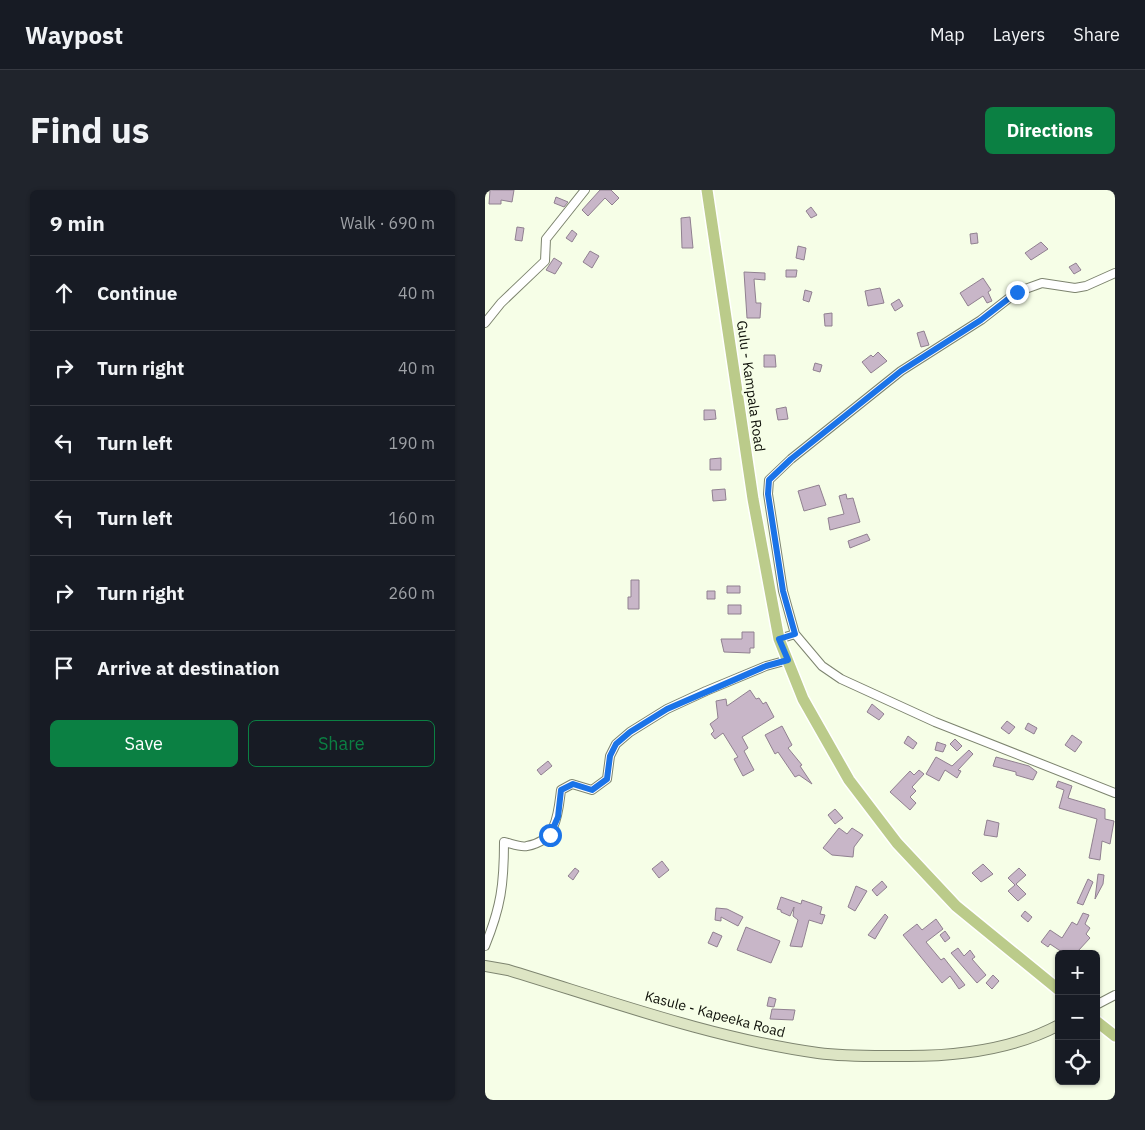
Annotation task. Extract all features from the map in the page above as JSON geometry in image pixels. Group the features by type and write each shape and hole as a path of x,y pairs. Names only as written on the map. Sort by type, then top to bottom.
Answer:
{"main road":[{"name":"Gulu - Kampala Road","path":"707,190 753,499 779,639 803,699 849,780 897,843 956,906 1055,987"},
{"path":"1100,1024 1115,1036"}],"street":[{"path":"485,323 501,303 545,261 546,239 585,190"},
{"path":"1115,274 1086,286 1075,288 1042,283 1017,292 981,320 901,371 791,459 769,480 768,494 783,591 795,634 822,666 841,679 935,722 1115,793"},
{"path":"779,639 795,634"},
{"path":"485,946 500,905 504,877 504,842 527,847 550,835 558,817 561,790 573,784 592,790 607,779 610,756 616,744 630,732 667,709 766,666 788,660"},
{"name":"Kasule - Kapeeka Road","path":"485,966 508,970 754,1042 819,1053 891,1056 952,1054 989,1049 1055,1026"},
{"path":"1100,1003 1115,995"}],"building":[{"path":"490,190 514,190 512,202 501,200 501,204 489,204"},
{"path":"600,190 611,190 619,198 612,205 605,198 588,216 582,210"},
{"path":"556,197 568,202 564,207 554,203"},
{"path":"811,207 817,215 811,218 806,211"},
{"path":"690,217 693,248 682,248 681,218"},
{"path":"517,227 524,228 522,241 515,240"},
{"path":"572,230 577,234 572,242 566,238"},
{"path":"977,233 978,243 971,244 970,234"},
{"path":"1041,242 1048,249 1031,260 1025,253"},
{"path":"798,246 806,248 804,260 796,258"},
{"path":"590,251 599,256 592,268 583,262"},
{"path":"554,258 562,263 555,274 546,270"},
{"path":"1076,263 1081,270 1074,274 1069,267"},
{"path":"786,270 797,270 796,277 786,277"},
{"path":"744,272 765,273 765,280 754,279 756,303 761,303 760,318 747,318"},
{"path":"983,278 991,290 988,292 992,301 987,303 983,296 968,306 960,293"},
{"path":"880,288 884,303 868,306 865,291"},
{"path":"805,290 812,292 809,302 803,300"},
{"path":"899,299 903,306 895,311 891,304"},
{"path":"832,313 832,326 825,326 824,314"},
{"path":"924,331 929,345 921,347 917,333"},
{"path":"878,352 887,361 871,373 862,362 871,355 873,357"},
{"path":"764,355 775,355 776,367 764,367"},
{"path":"815,363 822,365 820,372 813,370"},
{"path":"786,407 788,419 778,420 776,409"},
{"path":"704,410 715,410 716,419 704,420"},
{"path":"721,458 721,470 710,470 710,459"},
{"path":"819,485 826,505 804,511 798,491"},
{"path":"725,489 726,500 713,501 712,490"},
{"path":"846,494 847,499 853,498 860,522 830,530 828,518 844,514 839,496"},
{"path":"867,534 870,540 850,548 848,541"},
{"path":"631,580 639,580 639,609 628,609 628,597 631,597"},
{"path":"727,586 740,586 740,593 727,593"},
{"path":"707,591 715,591 715,599 707,599"},
{"path":"728,605 741,605 741,614 728,614"},
{"path":"742,632 754,632 754,648 750,648 750,653 724,652 721,639 742,639"},
{"path":"750,690 756,699 759,698 763,704 766,702 774,717 742,737 748,748 744,751 754,770 743,776 734,759 738,757 723,733 715,739 711,734 714,731 710,724 718,718 716,701 726,699 727,706"},
{"path":"872,704 884,714 879,720 867,712"},
{"path":"1007,721 1015,727 1009,734 1001,728"},
{"path":"1028,723 1037,728 1034,734 1025,729"},
{"path":"782,726 792,745 788,748 802,765 800,766 812,784 799,775 795,777 778,752 775,754 765,735"},
{"path":"1072,735 1082,742 1075,752 1065,745"},
{"path":"908,736 917,743 913,749 904,743"},
{"path":"955,739 962,746 957,751 950,744"},
{"path":"937,742 946,745 943,752 935,750"},
{"path":"969,750 973,754 958,770 961,771 957,778 945,770 939,781 926,774 936,757 952,766"},
{"path":"996,757 1029,766 1037,772 1033,780 1016,775 1016,772 993,766"},
{"path":"548,761 552,766 541,775 537,770"},
{"path":"919,770 924,774 912,787 916,791 910,797 916,803 910,810 890,792 910,771 914,775"},
{"path":"1058,781 1072,786 1068,798 1105,809 1105,819 1114,821 1110,844 1102,841 1100,860 1089,858 1097,819 1059,808 1064,790 1056,787"},
{"path":"835,809 843,818 835,824 828,815"},
{"path":"987,820 999,823 997,837 984,835"},
{"path":"839,828 847,834 852,828 863,835 854,847 853,857 832,855 823,848"},
{"path":"662,861 669,870 659,878 652,869"},
{"path":"983,864 993,874 981,882 972,873"},
{"path":"575,868 579,871 573,880 568,876"},
{"path":"1019,868 1026,875 1016,884 1026,894 1018,901 1008,891 1015,885 1008,878"},
{"path":"1098,874 1104,875 1103,884 1095,899"},
{"path":"1088,879 1093,882 1083,905 1077,903"},
{"path":"882,881 887,887 877,896 872,890"},
{"path":"856,886 867,891 855,911 848,907"},
{"path":"781,897 801,904 802,900 822,907 820,914 825,915 822,924 809,920 802,947 790,946 798,920 793,916 794,907 790,916 777,909"},
{"path":"716,908 727,909 743,917 738,926 721,917 721,921 715,920"},
{"path":"1025,911 1032,917 1028,922 1021,916"},
{"path":"1083,913 1089,915 1085,924 1090,928 1086,934 1090,938 1079,950 1059,950 1050,944 1048,947 1041,942 1050,930 1062,938 1072,922 1077,925"},
{"path":"885,914 888,917 875,939 868,935"},
{"path":"936,919 943,929 926,942 941,960 944,958 965,985 959,989 950,976 942,983 903,935 917,924 922,930"},
{"path":"746,927 780,941 771,963 737,950"},
{"path":"945,931 950,938 945,942 940,935"},
{"path":"713,932 722,936 717,947 708,943"},
{"path":"958,948 964,956 970,950 975,957 972,959 986,975 977,983 951,953"},
{"path":"993,975 999,981 992,989 986,983"},
{"path":"769,997 776,999 774,1007 767,1006"},
{"path":"772,1009 795,1010 793,1020 770,1019"}],"route":[{"path":"550,835 558,817 561,790 573,784 592,790 607,779 610,756 616,744 630,732 649,722 667,709 766,666 788,660 779,639 795,634 783,591 773,532 767,486 769,480 791,459 821,437 901,371 981,320 1017,292"}]}
